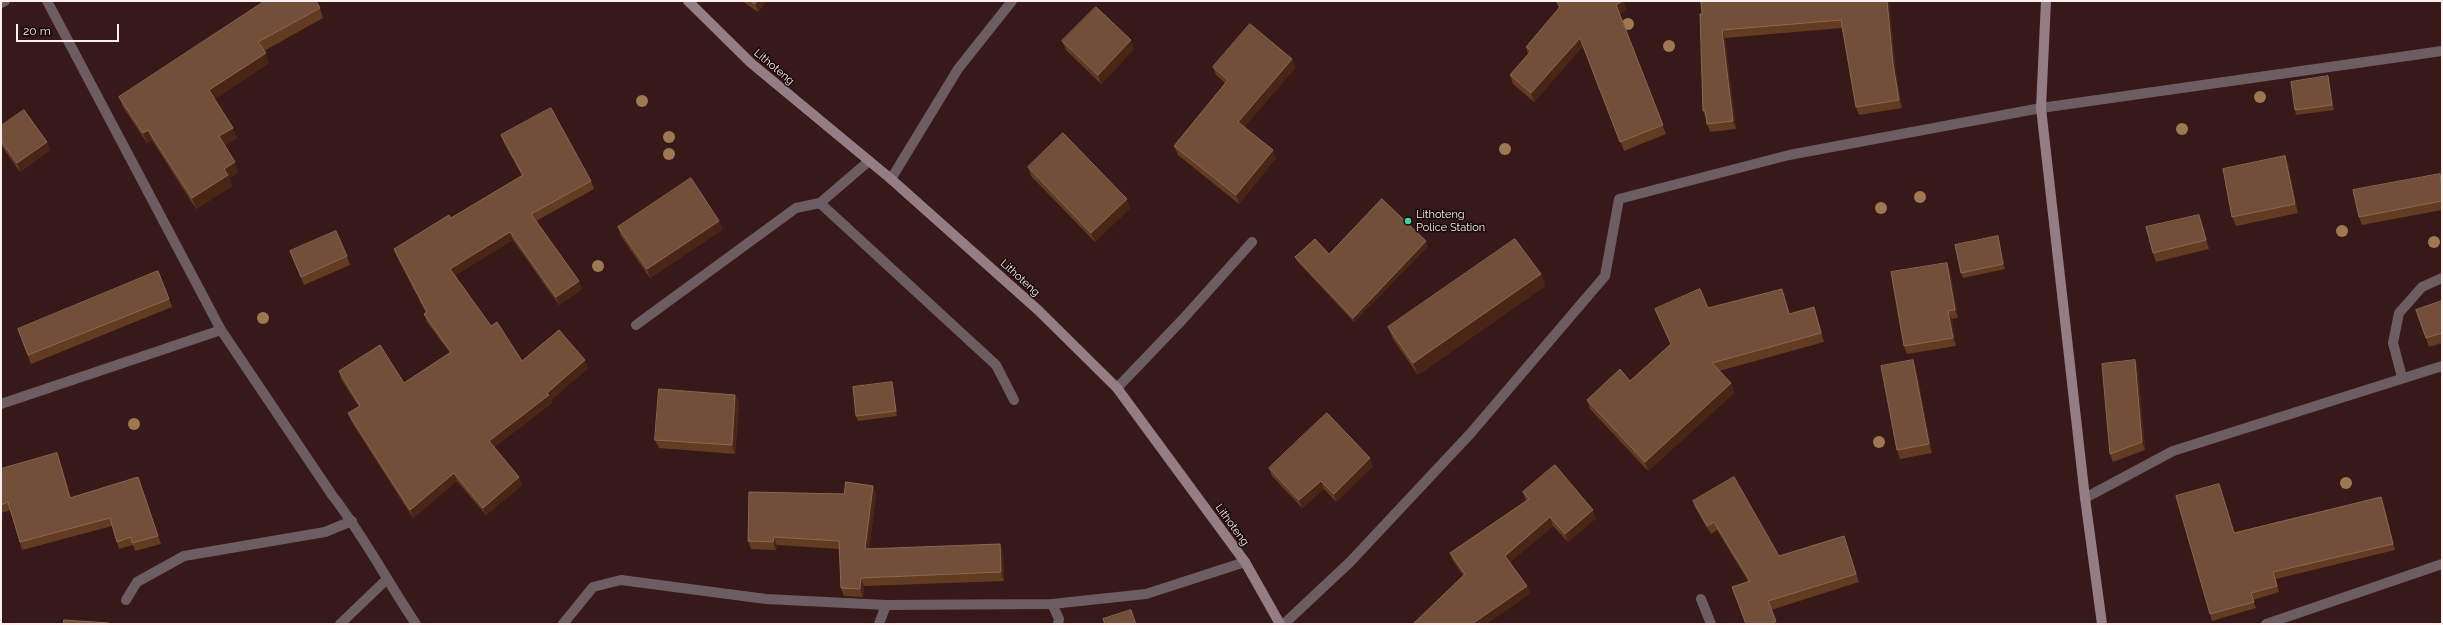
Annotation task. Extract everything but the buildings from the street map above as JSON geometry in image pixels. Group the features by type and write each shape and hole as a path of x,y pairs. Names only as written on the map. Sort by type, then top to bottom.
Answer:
{"main road":[{"name":"Lithoteng","path":"688,1 751,63 891,179 1038,310 1116,388 1245,562 1280,624"},
{"path":"2046,1 2041,108 2085,498 2102,624"}],"street":[{"path":"1,4 5,1"},
{"path":"48,1 221,330 332,495 352,521 386,580 416,624"},
{"path":"891,179 958,69 1012,1"},
{"path":"1284,624 1350,562 1470,434 1605,276 1619,199 1789,155 2041,108 2442,51"},
{"path":"636,325 796,208 820,203 869,161"},
{"path":"820,203 996,365 1014,400"},
{"path":"1116,388 1183,319 1252,242"},
{"path":"2402,377 2393,343 2399,313 2422,287 2442,278"},
{"path":"1,404 221,330"},
{"path":"2085,498 2173,451 2402,377 2442,366"},
{"path":"126,600 137,582 184,556 325,532 352,521"},
{"path":"563,624 593,587 621,580 766,599 886,605 1052,604 1146,594 1245,562"},
{"path":"2266,624 2442,564"},
{"path":"340,624 386,580"},
{"path":"1702,599 1711,624"},
{"path":"1052,604 1059,618 1058,624"},
{"path":"879,624 886,605"}],"place":[{"name":"Lithoteng Police Station","path":"1408,221"}]}
